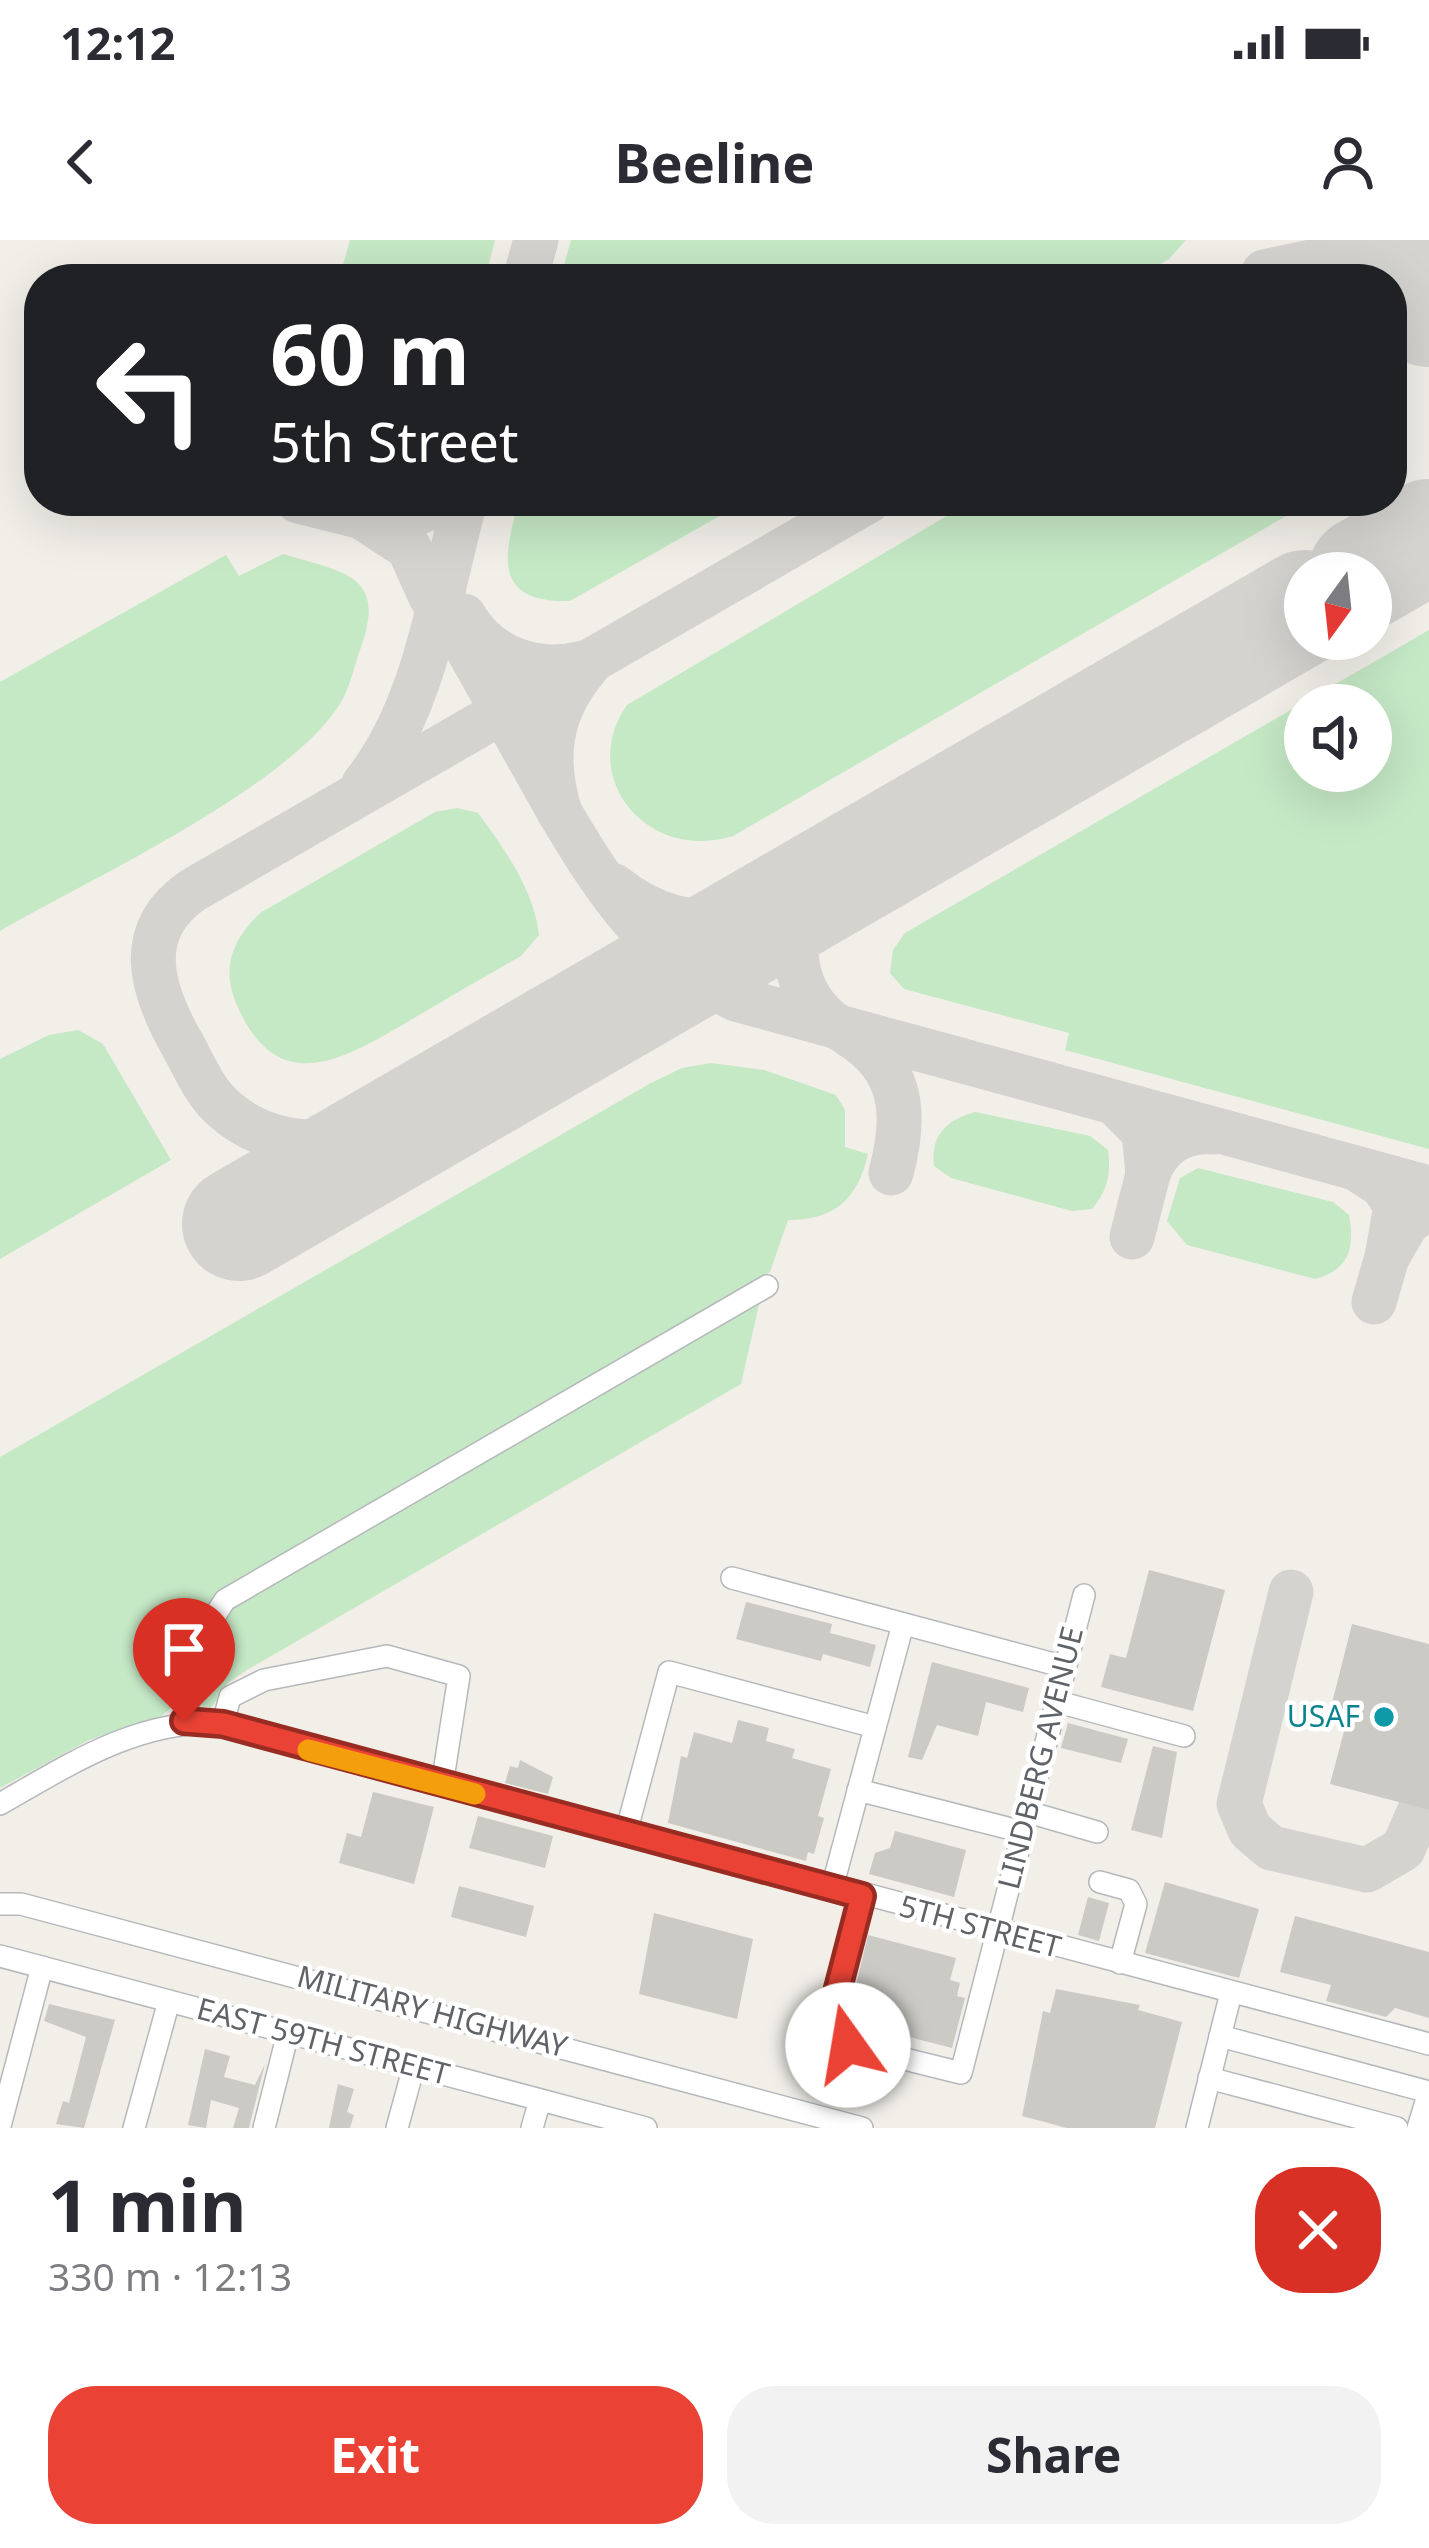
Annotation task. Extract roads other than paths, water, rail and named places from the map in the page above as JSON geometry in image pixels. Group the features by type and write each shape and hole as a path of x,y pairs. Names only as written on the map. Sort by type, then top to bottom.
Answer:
{"street":[{"path":"0,1804 72,1763 145,1730 184,1721 210,1623 225,1600 767,1286"},
{"path":"732,1578 1065,1667"},
{"name":"LINDBERG AVENUE","path":"862,1896 830,2019 848,2045 961,2073 1084,1595"},
{"path":"832,1888 903,1624"},
{"path":"223,1724 230,1696 264,1680 387,1656 460,1676 457,1718 442,1785"},
{"path":"626,1833 669,1672 875,1727"},
{"path":"1058,1702 1184,1736"},
{"name":"5TH STREET","path":"184,1721 223,1724 1429,2044"},
{"path":"858,1790 1097,1832"},
{"path":"1100,1882 1130,1890 1136,1904 1120,1963"},
{"name":"MILITARY HIGHWAY","path":"0,1904 21,1904 862,2128"},
{"name":"EAST 59TH STREET","path":"0,1955 646,2128"},
{"path":"0,2126 42,1967"},
{"path":"1202,2127 1209,2078 1232,1993"},
{"path":"134,2128 169,2001"},
{"path":"263,2128 288,2033"},
{"path":"1220,2036 1429,2092 1418,2128"},
{"path":"398,2128 414,2066"},
{"path":"1209,2078 1397,2128"},
{"path":"532,2128 540,2100"}],"place":[{"name":"USAF","path":"1384,1717"}]}
